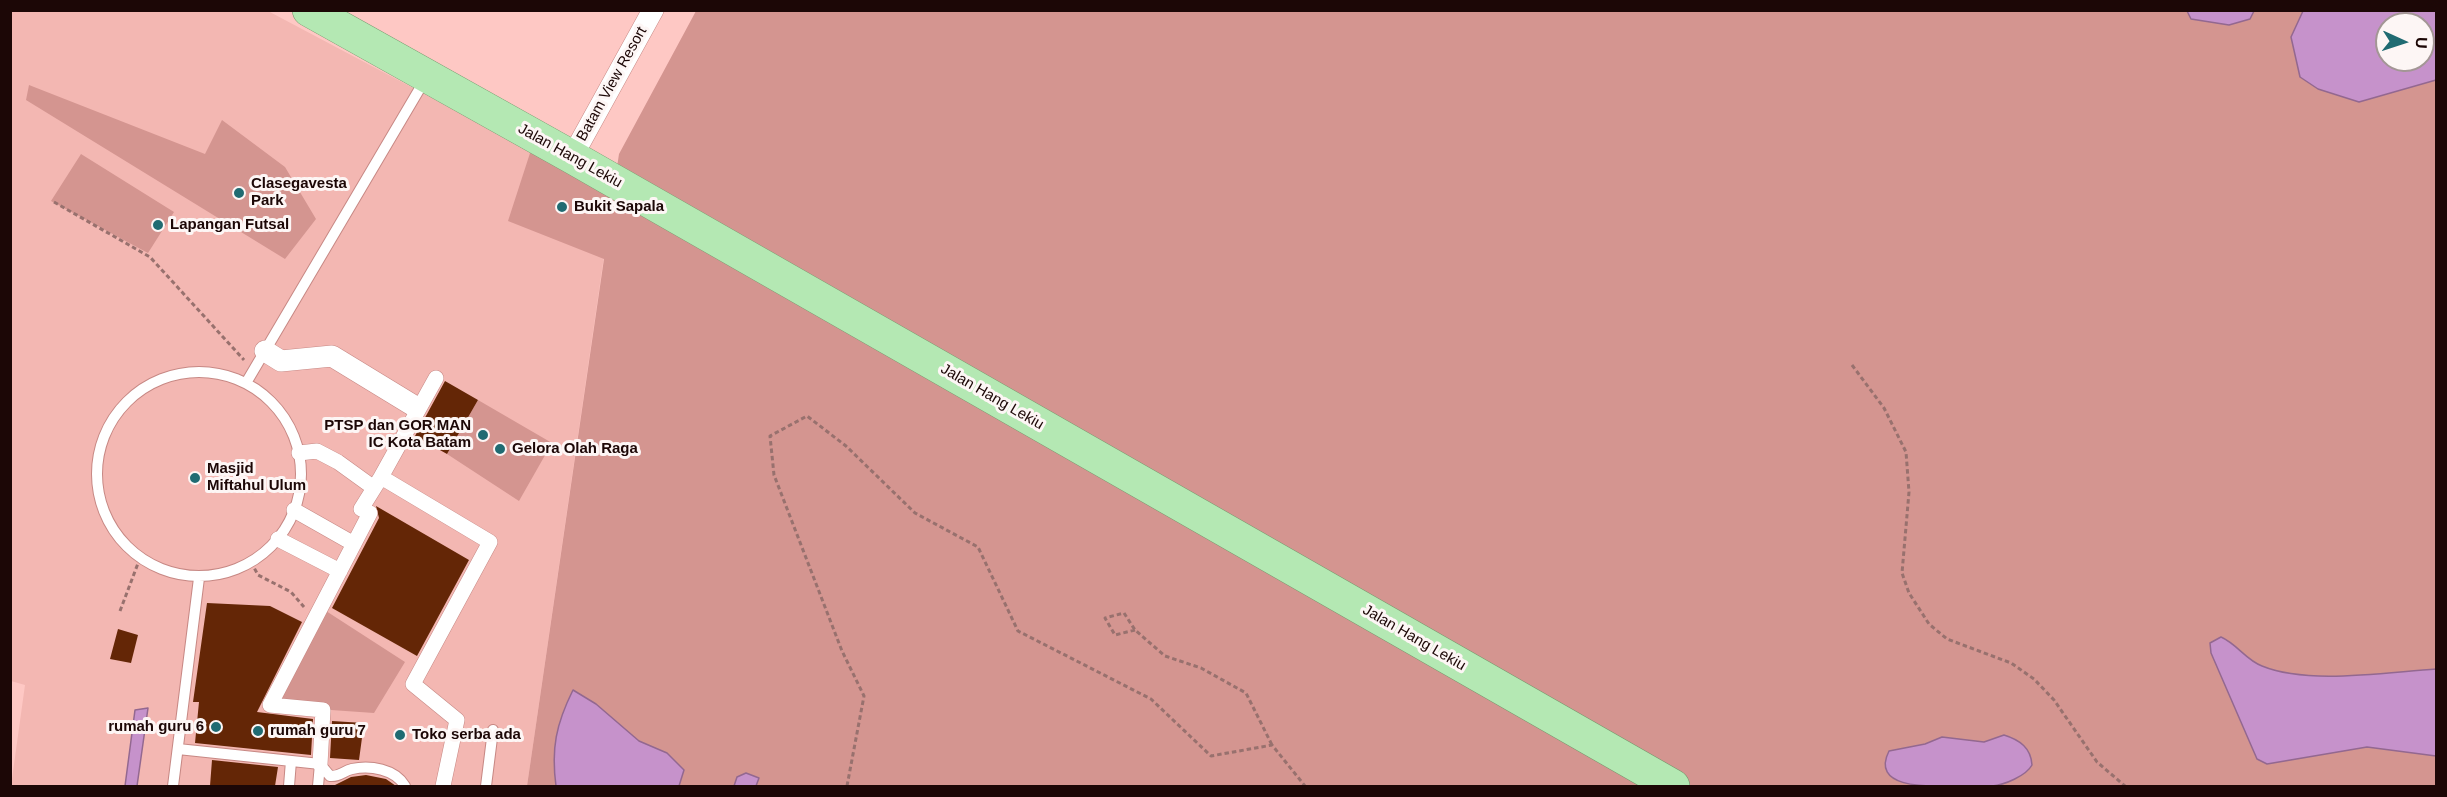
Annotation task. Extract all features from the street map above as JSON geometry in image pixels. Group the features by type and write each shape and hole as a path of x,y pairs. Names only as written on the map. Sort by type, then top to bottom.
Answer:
{"highway":[{"name":"Jalan Hang Lekiu","path":"309,10 426,78 572,157 1673,786"}],"street":[{"name":"Batam View Resort","path":"572,157 653,10"},
{"path":"264,351 281,361 332,356 414,406"},
{"path":"320,764 323,710 270,705 370,513 361,509 436,378"},
{"path":"299,453 317,451 490,542 413,684 457,720 442,786"},
{"path":"294,510 354,544"},
{"path":"278,539 340,571"}],"lane":[{"path":"246,383 426,78"},
{"path":"195,371 221,374 246,383 265,395 280,412 292,431 299,453 301,476 294,510 278,539 251,562 222,575 199,578 173,574 140,558 127,548 111,527 100,503 96,477 99,450 109,425 131,398 144,387 169,376 195,371"},
{"path":"173,786 199,578"},
{"path":"486,786 492,730"},
{"path":"178,750 320,764 330,776 339,777 349,770 369,767 385,771 405,786"},
{"path":"289,786 291,761"},
{"path":"318,786 320,764"}],"path":[{"path":"54,202 150,256 253,370"},
{"path":"1852,365 1884,408 1906,452 1910,492 1902,573 1909,592 1929,624 1947,639 2011,663 2034,679 2054,700 2097,762 2125,786"},
{"path":"847,786 864,696 842,651 774,475 770,436 807,416 846,446 915,513 978,547 1018,631 1151,699 1211,756 1272,745"},
{"path":"120,611 140,558"},
{"path":"251,562 258,575 291,592 314,620"},
{"path":"1135,630 1115,635 1105,618 1124,613 1135,630 1165,656 1201,668 1246,693 1272,745 1305,786"}],"shaded area":[{"path":"11,11 268,11 613,194 527,786 11,786 25,685 11,681"},
{"path":"696,11 2436,11 2436,786 527,786 604,259 508,221 531,150 613,194 619,154"},
{"path":"2187,11 2254,11 2250,19 2229,25 2191,19"},
{"path":"2303,11 2436,11 2436,80 2359,102 2318,89 2300,77 2291,37"},
{"name":"Clasegavesta Park","path":"29,85 205,154 222,120 285,167 316,219 285,259 26,100"},
{"path":"81,154 174,212 148,253 51,201"},
{"name":"Gelora Olah Raga","path":"478,400 552,443 519,501 447,454"},
{"path":"326,611 405,662 374,713 274,706"},
{"path":"2221,637 2251,660 2281,672 2348,676 2436,669 2436,756 2367,747 2267,764 2257,759 2211,653 2210,643"},
{"path":"573,690 596,704 639,741 667,753 684,770 679,786 556,786 554,760 556,737 562,714"},
{"path":"148,708 137,786 125,786 135,710"},
{"path":"2004,735 2015,739 2027,749 2032,765 2020,776 1997,785 1983,787 1907,784 1896,780 1888,773 1885,764 1889,751 1925,744 1942,737 1984,742"},
{"path":"746,773 759,778 756,786 734,786 737,777"}],"building":[{"path":"445,381 478,400 447,454 415,436"},
{"path":"376,506 469,560 417,656 332,608 379,518"},
{"path":"207,603 270,606 302,622 257,712 313,719 311,755 195,743 199,702 193,702"},
{"path":"118,629 138,635 131,663 110,659"},
{"path":"332,721 364,723 359,760 330,758"},
{"path":"212,760 278,767 275,786 210,786"},
{"path":"366,775 386,779 396,786 333,786 351,777"}],"place":[{"name":"Clasegavesta Park","path":"239,193"},
{"name":"Bukit Sapala","path":"562,207"},
{"name":"Lapangan Futsal","path":"158,225"},
{"name":"PTSP dan GOR MAN IC Kota Batam","path":"483,435"},
{"name":"Gelora Olah Raga","path":"500,449"},
{"name":"Masjid Miftahul Ulum","path":"195,478"},
{"name":"rumah guru 6","path":"216,727"},
{"name":"rumah guru 7","path":"258,731"},
{"name":"Toko serba ada","path":"400,735"}]}
